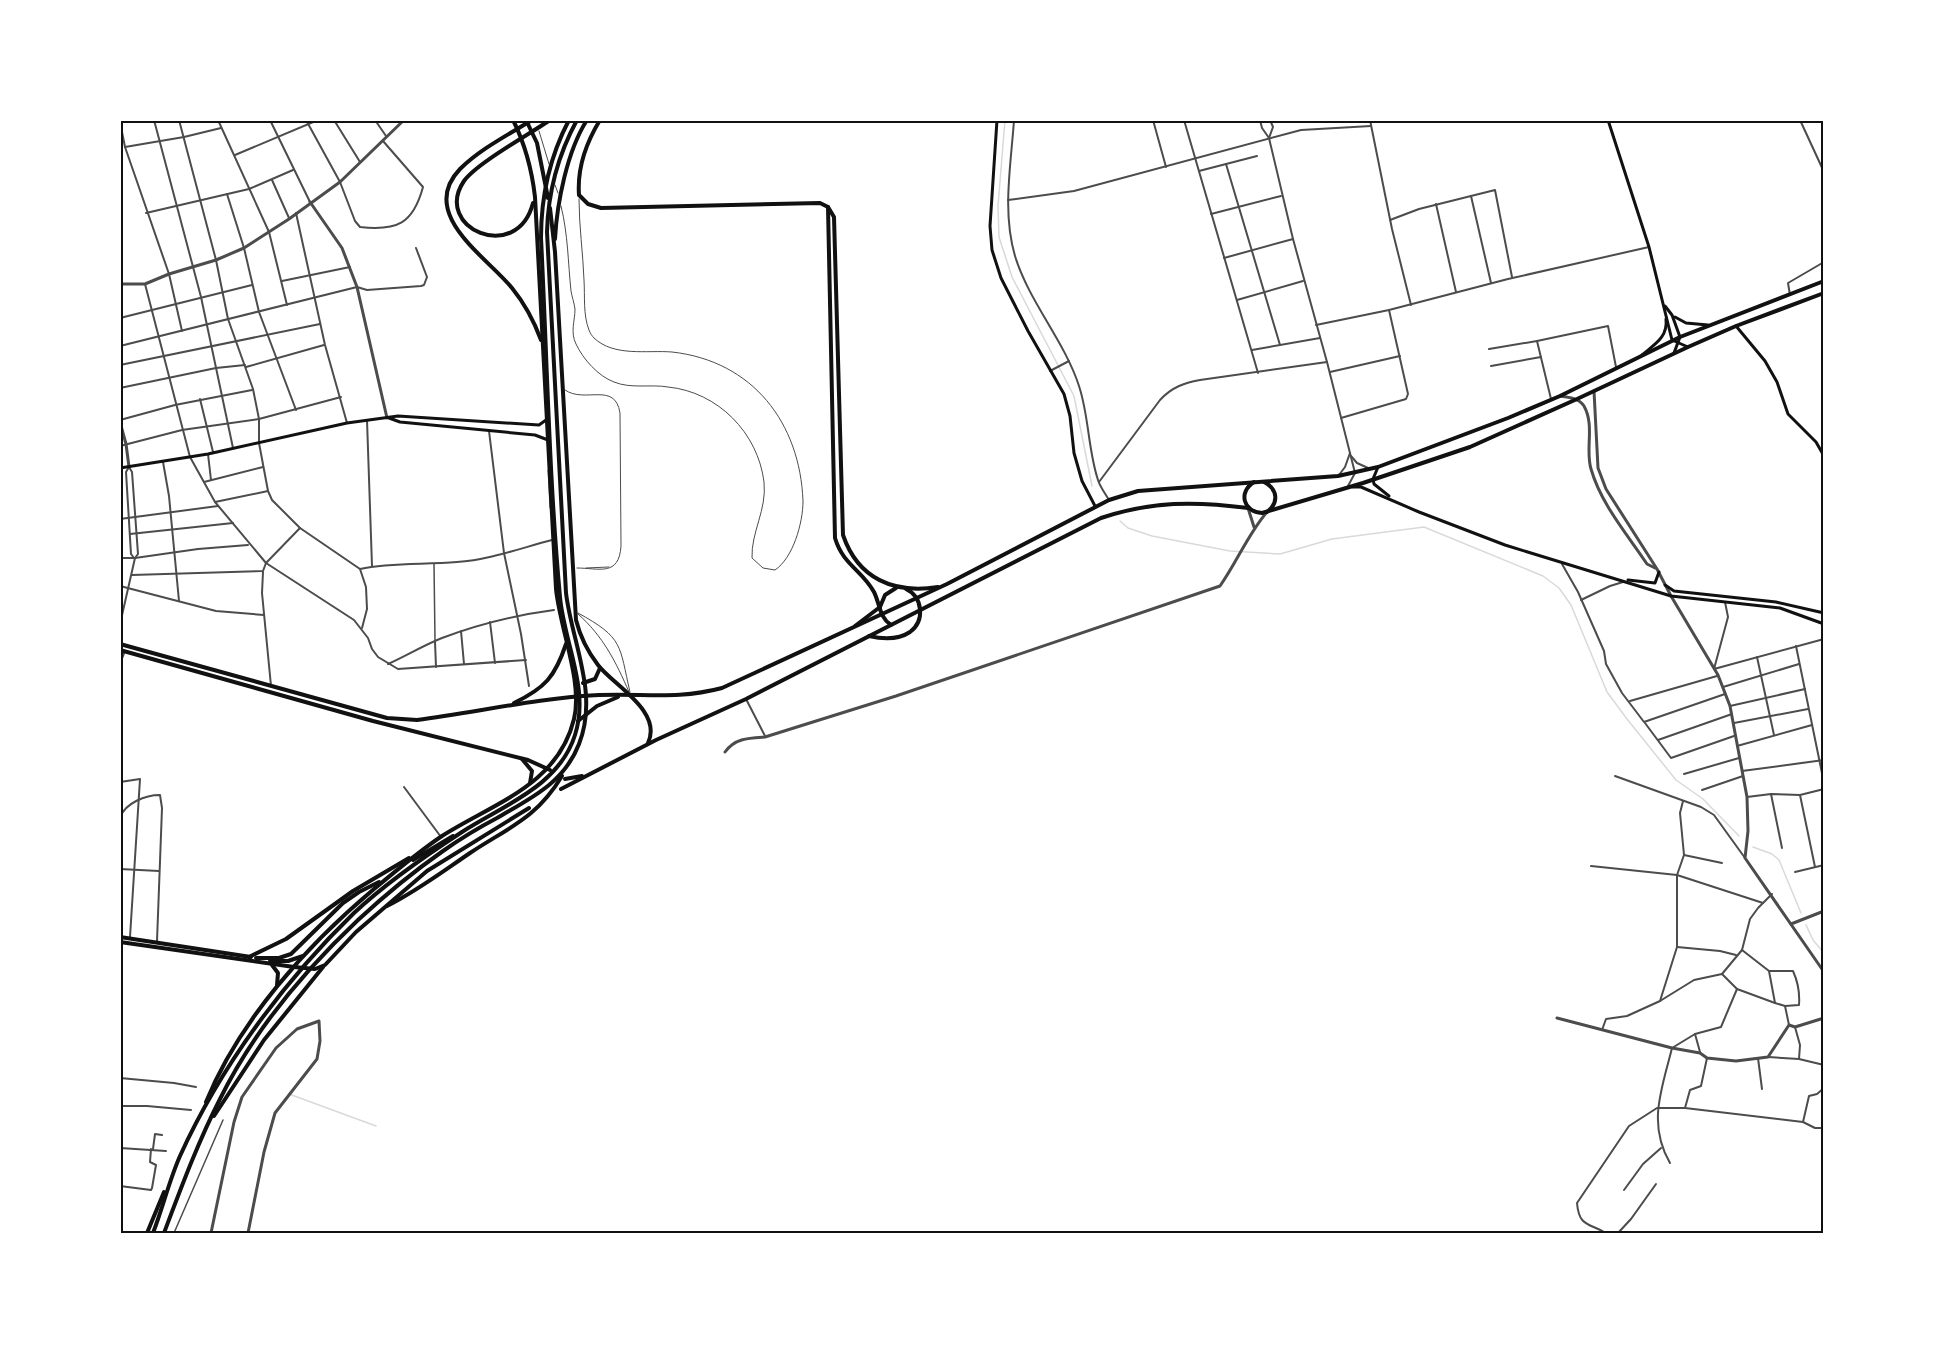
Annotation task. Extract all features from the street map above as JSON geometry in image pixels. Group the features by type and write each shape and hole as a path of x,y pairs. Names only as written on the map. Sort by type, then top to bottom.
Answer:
{"main road":[{"path":"513,120 528,160 535,198 557,602 573,673 576,698 574,719 569,735"},
{"path":"526,120 535,137 542,160 555,252 574,611 580,633 600,668 638,702 651,734 648,744"},
{"path":"532,120 473,159 457,174 449,190 448,210 457,230 522,300 542,345"},
{"path":"535,198 528,219 509,233 489,236 478,233 468,226 458,208 460,188 471,174 550,120"},
{"path":"202,1111 254,1030 297,974 343,925 393,880 462,832 543,782 564,759 570,748 578,724 580,695 560,599 541,238 545,183 555,151 569,120"},
{"path":"381,909 410,895 470,853 530,816 552,791 567,768 579,745 585,726 586,687 570,624 566,593 547,225 549,201 556,169 564,145 577,120"},
{"path":"555,252 558,211 568,168 577,138 587,120"},
{"path":"600,120 583,154 579,194 587,203 601,208 819,203 828,207 834,217 843,536 851,555 863,569 880,581 897,588"},
{"path":"997,120 990,216 992,250 1001,278 1064,394 1070,416 1074,453 1082,481 1095,506"},
{"path":"1608,120 1649,247 1672,340"},
{"path":"828,207 836,538 846,560 870,585 882,615 891,625"},
{"path":"120,644 387,718 402,720 425,719 511,705 576,698 630,694 665,697 723,688 947,584 1109,500 1138,491 1338,476 1378,467 1463,437 1560,396 1672,340 1824,282"},
{"path":"561,789 648,744 746,699 1086,525 1127,509 1175,502 1197,502 1267,512 1348,487 1470,447 1736,326 1824,293"},
{"path":"1664,305 1679,321 1710,326"},
{"path":"1641,355 1664,335 1667,327 1664,305"},
{"path":"1672,315 1680,337 1674,353"},
{"path":"1736,326 1765,361 1777,382 1782,403 1788,414 1816,441 1824,456"},
{"path":"1672,340 1688,347"},
{"path":"120,468 208,454 367,420 402,416 539,425 547,419"},
{"path":"387,418 400,422 543,436 548,440"},
{"path":"1378,467 1373,479 1377,488 1394,500"},
{"path":"1248,508 1244,498 1245,493 1250,485 1258,481 1272,486 1276,495 1274,505 1267,512"},
{"path":"1348,487 1362,487 1505,545 1671,596 1780,608 1824,624"},
{"path":"1615,578 1655,583 1658,571"},
{"path":"849,630 880,607 890,590 932,588 947,584"},
{"path":"1665,585 1674,591 1776,602 1824,613"},
{"path":"868,636 890,639 909,632 916,626 920,610 917,598 904,588"},
{"path":"511,705 529,697 546,683 557,668 566,643"},
{"path":"122,650 373,721 521,759 550,770"},
{"path":"573,673 577,681 585,683 595,679 600,668"},
{"path":"249,957 286,939 353,891 530,784 550,770 580,720 597,706 612,698 630,694"},
{"path":"521,759 532,771 530,784"},
{"path":"164,1233 208,1126 232,1077 263,1028 302,978 358,920 430,860 546,789 567,768"},
{"path":"565,779 585,775"},
{"path":"208,1126 264,1040 325,964 356,932 427,871 528,808"},
{"path":"449,832 461,835 463,844 459,850"},
{"path":"256,958 279,958 291,954 347,900 386,879 441,842 462,832"},
{"path":"147,1233 225,1062 255,1016 277,987 344,916 422,850"},
{"path":"344,916 340,926 343,932 350,934 356,932"},
{"path":"120,940 288,961 309,952"},
{"path":"157,945 294,968 315,969 325,964"},
{"path":"272,964 278,973 277,987"},
{"path":"153,1233 170,1180"}],"street":[{"path":"154,120 201,297 233,448"},
{"path":"179,120 216,260 228,319 253,389 268,491 272,500 300,528 360,569 366,587 367,609 362,628"},
{"path":"218,120 269,232 287,304"},
{"path":"270,120 310,202 342,248 350,267 357,287 387,418"},
{"path":"306,120 340,182 355,221 360,227 388,228 403,222 416,209 423,187 382,140"},
{"path":"235,155 318,120"},
{"path":"334,120 360,162"},
{"path":"375,120 386,136"},
{"path":"120,284 145,284 244,248 340,182 404,120"},
{"path":"1014,120 1008,200 1009,226 1015,257 1029,289 1069,361 1080,388 1099,482 1109,500"},
{"path":"1153,120 1166,167"},
{"path":"1184,120 1258,373"},
{"path":"1260,120 1269,138 1293,239 1328,362 1355,473 1348,487"},
{"path":"1269,138 1273,127 1270,120"},
{"path":"1370,120 1390,220 1411,305"},
{"path":"1800,120 1824,172"},
{"path":"120,122 122,142 169,274 182,332"},
{"path":"1008,200 1074,191 1301,130 1371,126"},
{"path":"124,147 221,128"},
{"path":"1198,171 1257,156"},
{"path":"1226,164 1280,345"},
{"path":"146,213 249,189 293,170"},
{"path":"272,180 289,219"},
{"path":"1390,220 1436,204 1496,190 1512,278"},
{"path":"227,194 244,248 259,312 296,410"},
{"path":"1211,214 1282,196"},
{"path":"1471,196 1491,283"},
{"path":"1436,204 1456,292"},
{"path":"296,213 325,345 347,423"},
{"path":"1224,258 1293,239"},
{"path":"1316,325 1411,305 1491,283 1649,247"},
{"path":"120,346 357,287 367,290 412,288 424,285 427,277 416,248"},
{"path":"1790,295 1788,283 1824,262"},
{"path":"281,281 350,267"},
{"path":"1237,300 1304,281"},
{"path":"145,284 190,457 215,502 266,563 354,620 369,638 372,649 378,657 398,669 526,660"},
{"path":"120,318 252,285"},
{"path":"1341,418 1406,399 1408,394 1389,310"},
{"path":"120,365 321,324"},
{"path":"1490,349 1608,326 1616,367"},
{"path":"1251,350 1320,338"},
{"path":"1537,341 1551,399"},
{"path":"120,388 216,368 277,360 325,345"},
{"path":"1330,372 1400,356"},
{"path":"1491,366 1541,357"},
{"path":"1050,370 1069,361"},
{"path":"1099,482 1160,400 1184,383 1328,362"},
{"path":"120,624 135,558 138,554 132,471 129,467 120,421 200,399 253,389"},
{"path":"1594,390 1598,468 1606,489 1658,571 1718,675 1730,706 1747,797 1748,831 1745,858"},
{"path":"1560,396 1577,399 1583,404 1589,419 1590,467 1601,495 1647,564 1658,571"},
{"path":"120,446 182,430 259,419 340,397"},
{"path":"200,399 213,453"},
{"path":"367,420 372,566"},
{"path":"489,431 504,553 526,660 529,687"},
{"path":"1350,453 1357,463 1370,469"},
{"path":"1338,476 1345,467 1350,453"},
{"path":"208,454 211,480"},
{"path":"163,462 178,601"},
{"path":"129,467 126,472 131,554 135,558"},
{"path":"204,482 263,467"},
{"path":"215,502 268,491"},
{"path":"120,519 220,506"},
{"path":"1248,508 1254,527"},
{"path":"725,752 731,744 743,739 765,737 897,696 1220,586 1236,563 1254,527 1267,512"},
{"path":"130,534 233,523"},
{"path":"271,686 264,615 263,572 266,563 300,528"},
{"path":"360,569 372,566 458,562 553,540"},
{"path":"120,558 250,545"},
{"path":"1561,561 1604,651 1606,664 1622,693 1671,758 1734,736"},
{"path":"434,563 436,667"},
{"path":"132,575 263,572"},
{"path":"1581,600 1626,581"},
{"path":"120,586 216,611 264,615"},
{"path":"1714,669 1728,617 1725,602"},
{"path":"388,664 461,631 516,615 554,610"},
{"path":"490,622 495,663"},
{"path":"461,631 464,664"},
{"path":"1714,669 1824,639"},
{"path":"1796,646 1812,725 1822,760 1824,783"},
{"path":"120,663 122,650"},
{"path":"1757,657 1774,735"},
{"path":"1723,687 1799,664"},
{"path":"1630,701 1718,675"},
{"path":"1730,706 1805,688"},
{"path":"1644,722 1725,694"},
{"path":"746,699 765,737"},
{"path":"1734,723 1809,709"},
{"path":"1658,740 1732,714"},
{"path":"1737,746 1812,725"},
{"path":"1684,774 1739,758"},
{"path":"1742,771 1822,760"},
{"path":"1615,776 1701,807 1714,815 1772,894 1824,972"},
{"path":"1702,790 1743,776"},
{"path":"120,782 140,780 129,941"},
{"path":"404,787 441,837"},
{"path":"1747,797 1771,794 1800,795 1824,789"},
{"path":"1771,794 1782,848"},
{"path":"120,817 124,809 137,801 160,795 157,945"},
{"path":"1800,795 1815,867"},
{"path":"1660,1001 1677,948 1677,875 1684,855 1680,813 1683,801"},
{"path":"1684,855 1722,863"},
{"path":"1795,872 1824,865"},
{"path":"1591,866 1677,875 1763,903"},
{"path":"120,869 159,871"},
{"path":"1602,1030 1606,1019 1627,1016 1660,1001 1694,980 1722,974 1742,950 1750,919 1772,894"},
{"path":"1791,924 1823,912 1824,917"},
{"path":"1677,948 1720,951 1736,955"},
{"path":"1722,974 1737,989 1785,1006 1799,1005 1800,992 1792,971 1769,971 1742,950"},
{"path":"1769,971 1775,1003"},
{"path":"1670,1163 1661,1148 1657,1108 1672,1048 1695,1034 1721,1027 1737,989"},
{"path":"1768,1057 1788,1024 1785,1006"},
{"path":"1557,1018 1672,1048 1700,1053 1707,1058 1736,1061 1768,1057 1799,1059 1824,1065"},
{"path":"1788,1024 1795,1027 1824,1018"},
{"path":"211,1233 234,1122 242,1097 276,1048 297,1029 318,1021 320,1041 317,1059 275,1113 264,1152 248,1233"},
{"path":"1795,1027 1800,1045 1799,1059"},
{"path":"1695,1034 1700,1053"},
{"path":"1685,1108 1690,1090 1701,1086 1707,1058"},
{"path":"1758,1058 1762,1089"},
{"path":"120,1078 196,1087"},
{"path":"1803,1122 1809,1096 1817,1094 1824,1088"},
{"path":"120,1106 139,1105 191,1110"},
{"path":"1606,1233 1582,1222 1577,1203 1629,1126 1657,1108 1685,1108 1803,1122 1815,1128 1824,1128"},
{"path":"120,1116 120,1159"},
{"path":"174,1233 223,1120"},
{"path":"120,1186 151,1190 156,1165 150,1161 155,1134 162,1135"},
{"path":"121,1147 166,1150"},
{"path":"1624,1190 1643,1164 1661,1148"},
{"path":"1618,1233 1632,1219 1656,1184"}],"lane":[{"path":"537,122 566,226 571,295 575,310 575,321 572,328 574,340 586,359 606,378 619,384 664,386 684,390 706,399 729,413 743,429 760,460 765,492 752,558 764,568 775,570 783,565 789,555 803,507 800,475 785,425 762,395 725,367 700,357 672,352 612,349 593,337 585,311 579,194"},
{"path":"562,386 571,394 610,396 616,400 620,408 621,546 618,562 611,567 572,568"},
{"path":"1590,467 1598,468"},
{"path":"574,611 590,625 608,649 630,694"},
{"path":"574,611 605,628 618,642 630,694"}],"waterway":[{"path":"1005,120 998,206 999,237 1012,277 1074,396 1092,486"},
{"path":"1120,521 1128,528 1152,536 1230,551 1280,554 1332,539 1424,527 1543,576 1559,588 1571,605 1607,692 1627,719 1676,780 1703,799 1739,836"},
{"path":"1753,847 1772,854 1779,860 1801,913"},
{"path":"1806,925 1813,940 1824,953"},
{"path":"289,1094 376,1126"}]}
